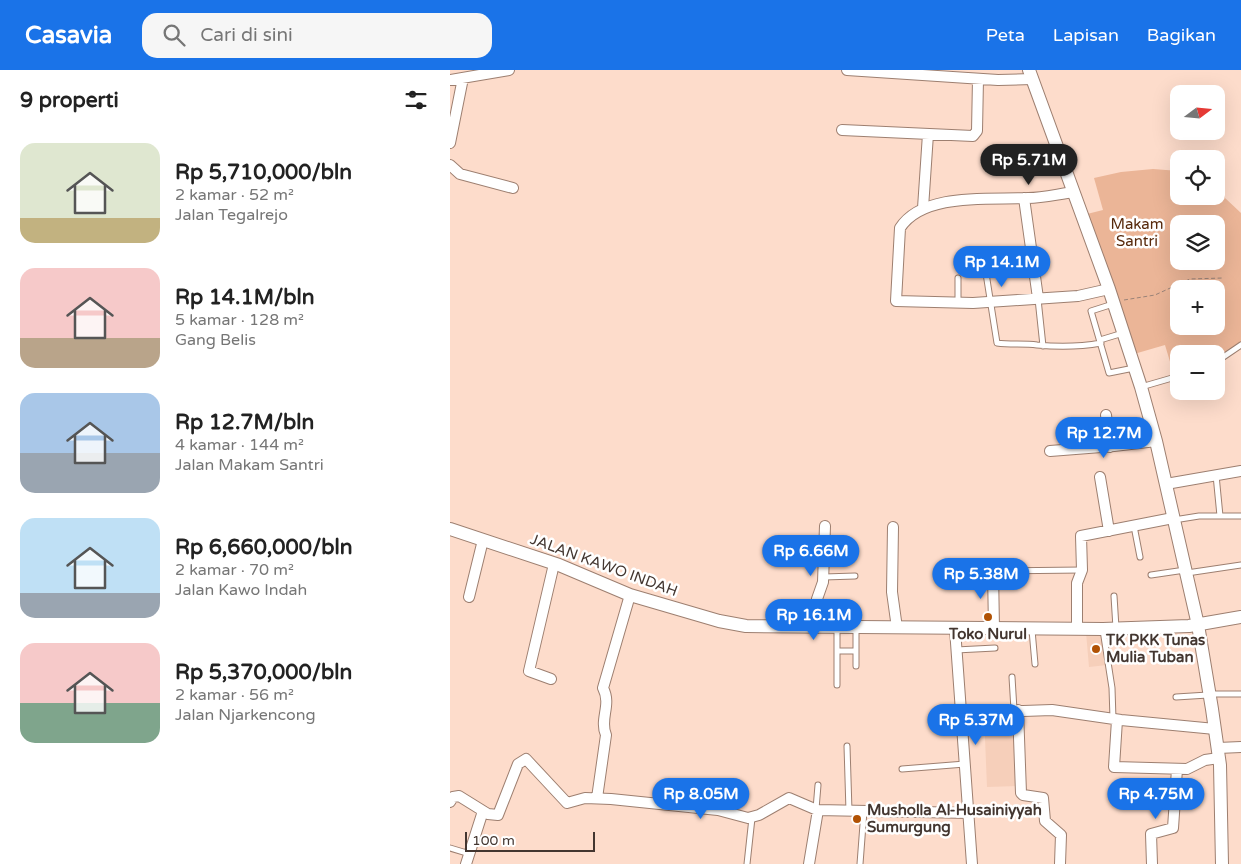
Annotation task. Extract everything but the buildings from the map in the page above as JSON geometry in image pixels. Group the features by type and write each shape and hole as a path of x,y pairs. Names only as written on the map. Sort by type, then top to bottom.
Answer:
{"street":[{"path":"450,80 508,70"},
{"path":"847,70 978,79 1031,75 1109,289 1141,387 1156,441 1198,625 1210,695 1218,753 1222,864"},
{"path":"450,143 463,78"},
{"path":"842,130 971,137 976,134 978,79"},
{"path":"923,208 928,134"},
{"path":"450,165 460,174 513,188"},
{"path":"1074,192 1024,198 973,200 932,205 923,208 900,228 895,300 898,303 990,302 1078,296 1109,289"},
{"path":"1024,198 1038,298"},
{"path":"1106,415 1110,447"},
{"path":"1050,450 1110,447 1156,441"},
{"path":"1166,484 1241,471"},
{"path":"1100,477 1109,531"},
{"path":"1077,630 1077,583 1082,570 1081,536 1174,519"},
{"path":"816,628 816,599 822,587 824,577 825,526"},
{"path":"893,527 892,592 897,628"},
{"name":"JALAN KAWO INDAH","path":"450,529 554,564 630,595 728,623 754,627 1077,630 1198,625 1241,617"},
{"path":"469,597 483,540"},
{"path":"551,679 529,672 529,670 554,564"},
{"path":"993,571 994,629"},
{"path":"597,798 606,735 604,729 607,695 603,687 630,595"},
{"path":"955,629 955,650 970,813 972,864"},
{"path":"1016,710 1021,793 1043,798 1045,820 1061,835 1060,864"},
{"path":"961,713 1052,710 1115,719 1215,729"},
{"path":"1115,719 1114,766 1189,769 1218,753 1241,747"},
{"path":"450,802 453,797 458,796 493,816 500,813 518,764 524,759 532,763 565,802 597,798 706,808 752,818 789,798 817,809 970,813"},
{"path":"1152,864 1151,834 1173,828 1177,769"},
{"path":"809,864 817,809"},
{"path":"468,859 484,811"}],"lane":[{"path":"985,267 997,344 1082,347 1124,333"},
{"path":"958,278 958,302"},
{"path":"1038,298 1043,346"},
{"path":"1114,304 1092,311 1109,373 1135,368"},
{"path":"1225,356 1241,345"},
{"path":"1141,387 1170,379"},
{"path":"1216,475 1220,516"},
{"path":"1174,519 1199,516 1241,516"},
{"path":"1134,526 1140,557"},
{"path":"1151,575 1241,565"},
{"path":"993,571 1082,570"},
{"path":"824,577 856,576"},
{"path":"1114,596 1116,629"},
{"path":"836,684 837,628"},
{"path":"856,628 856,666"},
{"path":"1032,629 1035,664"},
{"path":"1103,629 1115,719"},
{"path":"955,650 995,648"},
{"path":"837,651 856,651"},
{"path":"1012,677 1016,710"},
{"path":"1176,697 1241,694"},
{"path":"848,746 849,810"},
{"path":"902,769 965,764"},
{"path":"817,809 818,785"},
{"path":"860,864 864,811"},
{"path":"747,864 752,818"},
{"path":"450,848 468,859"}],"path":[{"path":"1114,304 1155,295 1190,279 1223,278"}],"shaded area":[{"name":"TK PKK Tunas Mulia Tuban","path":"1086,632 1102,632 1107,665 1089,667"},
{"path":"1014,713 1019,786 987,787 984,714"}],"green space":[{"name":"Makam Santri","path":"1153,169 1170,170 1170,205 1225,205 1225,198 1241,213 1241,343 1225,354 1225,345 1170,345 1170,362 1165,345 1134,354 1087,214 1103,210 1094,178 1121,172"}],"place":[{"name":"Toko Nurul","path":"988,617"},
{"name":"TK PKK Tunas Mulia Tuban","path":"1096,649"},
{"name":"Musholla Al-Husainiyyah Sumurgung","path":"857,819"}]}
